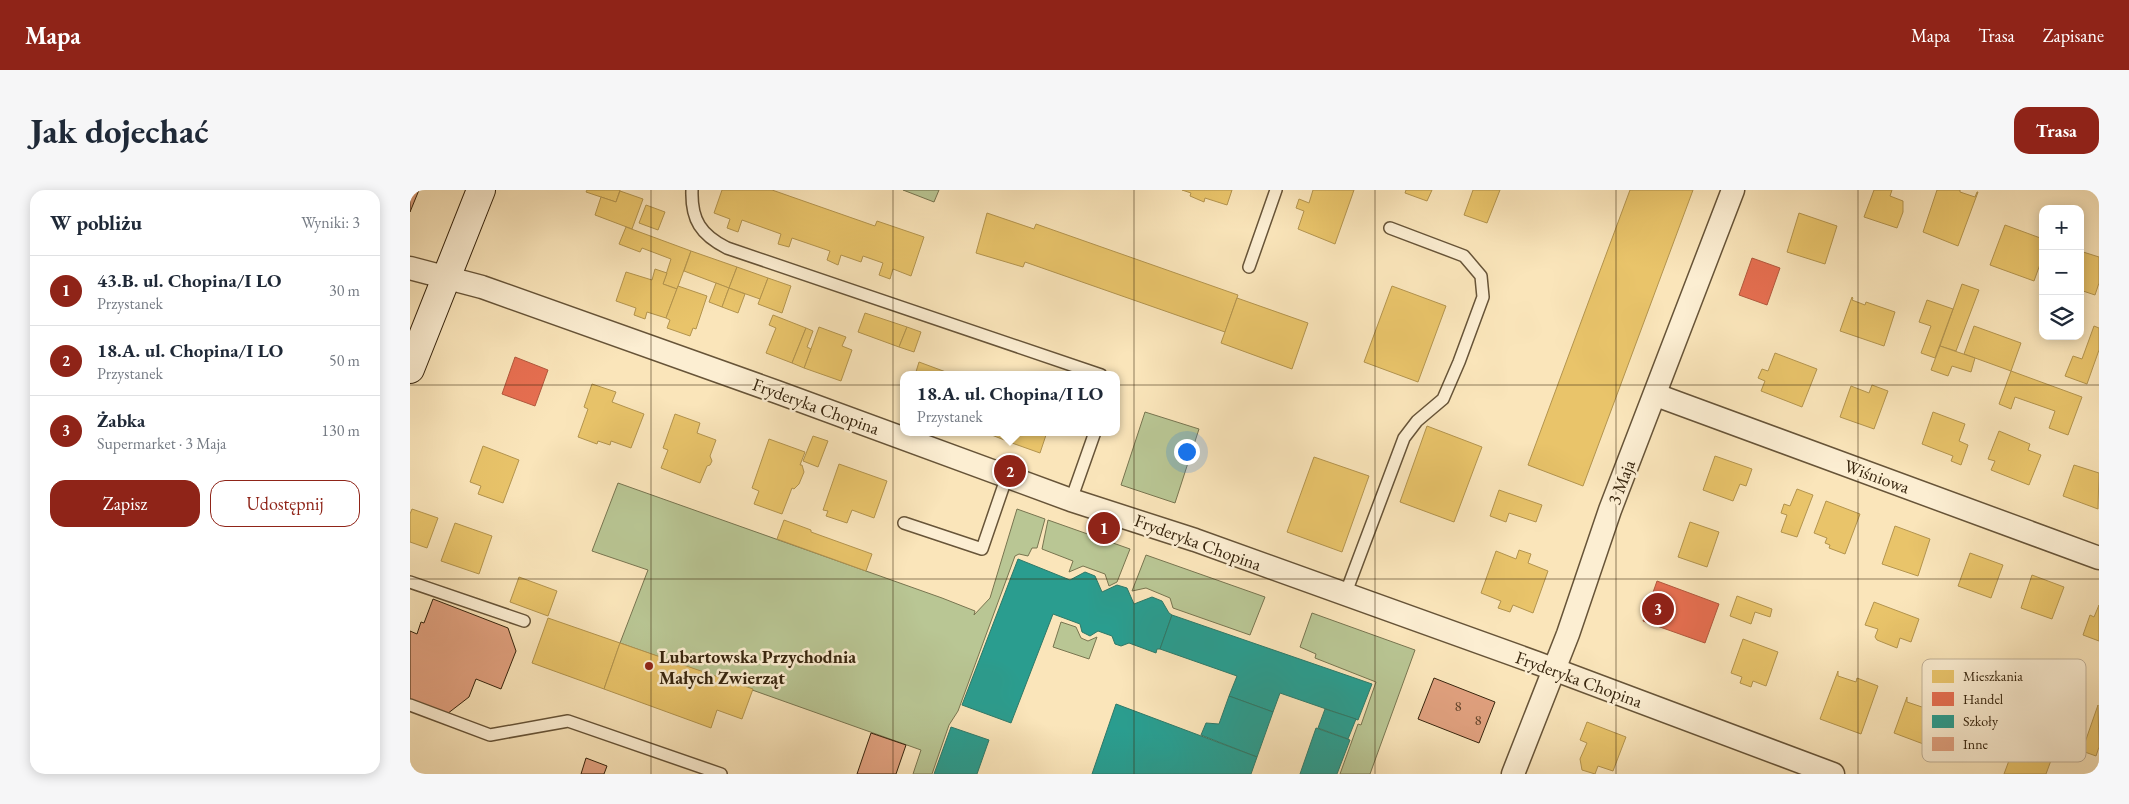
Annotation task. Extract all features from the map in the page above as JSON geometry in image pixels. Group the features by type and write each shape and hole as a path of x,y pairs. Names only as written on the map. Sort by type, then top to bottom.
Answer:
{"main road":[{"path":"410,369 481,190"}],"street":[{"name":"3 Maja","path":"1512,774 1554,669 1610,510 1656,395 1733,190"},
{"name":"Fryderyka Chopina","path":"410,268 482,287 768,388 1071,500 1186,537 1554,669 1833,774"},
{"name":"Wiśniowa","path":"1656,395 2099,558"}],"lane":[{"path":"692,190 692,201 697,222 711,240 727,248 1089,371"},
{"path":"1249,267 1276,190"},
{"path":"1345,595 1404,438 1417,421 1442,399 1459,362 1483,297 1481,276 1464,256 1390,228"},
{"path":"1071,500 1094,436"},
{"path":"904,523 982,549 1007,476"},
{"path":"410,582 524,620"},
{"path":"410,705 490,734 568,721 722,774"}],"green space":[{"path":"903,190 939,190 934,202"},
{"path":"1145,412 1199,429 1175,503 1121,485"},
{"path":"618,483 942,598 975,611 974,615 990,598 1017,509 1045,519 1037,548 1032,548 1028,556 1019,554 1015,556 958,711 949,725 932,774 913,774 921,750 620,643 648,570 592,551"},
{"path":"1048,520 1130,549 1117,582 1109,586 1105,574 1083,566 1069,572 1073,561 1042,549"},
{"path":"1146,555 1265,597 1250,635 1173,608 1170,598 1146,588 1132,591"},
{"path":"1312,613 1415,650 1370,774 1340,774 1358,724 1361,725 1376,682 1315,658 1316,654 1300,647"},
{"path":"1061,622 1076,627 1081,638 1088,641 1097,637 1089,659 1053,647"}],"building: Mieszkania":[{"path":"587,190 620,190 616,202 586,192"},
{"path":"722,190 772,190 875,226 877,221 924,237 911,276 893,269 890,279 879,275 883,263 863,256 861,262 841,255 838,265 827,260 830,251 792,238 789,247 778,244 781,234 742,220 738,232 727,228 730,219 714,213"},
{"path":"1182,190 1232,190 1227,205 1205,198 1204,202 1190,196 1191,193"},
{"path":"1313,190 1354,190 1335,244 1298,229 1304,211 1296,208 1299,199 1309,203"},
{"path":"1406,190 1432,190 1427,201 1405,193"},
{"path":"1473,190 1500,190 1487,223 1464,215"},
{"path":"1630,190 1693,190 1583,486 1528,465"},
{"path":"1874,190 1892,190 1890,196 1903,201 1903,212 1897,228 1864,217"},
{"path":"1937,190 1960,190 1960,192 1975,197 1978,192 1958,246 1923,232"},
{"path":"620,191 643,199 632,229 595,215 601,197 616,202"},
{"path":"646,205 665,212 658,230 639,223"},
{"path":"987,213 1034,229 1036,224 1238,295 1225,332 1025,262 1023,267 976,253"},
{"path":"1799,213 1837,226 1825,264 1787,252"},
{"path":"2005,225 2039,238 2039,267 2034,281 1990,265"},
{"path":"626,227 691,251 677,289 663,284 671,259 642,248 640,252 619,244"},
{"path":"691,251 737,267 729,288 684,271"},
{"path":"2084,252 2099,257 2099,283 2095,295 2084,291"},
{"path":"737,267 768,278 760,299 729,288"},
{"path":"655,269 667,273 663,284 677,289 666,318 647,312 645,319 634,315 636,308 616,301 626,272 652,280"},
{"path":"768,278 791,286 782,313 758,304"},
{"path":"716,283 729,288 722,307 709,302"},
{"path":"1962,284 1979,290 1956,351 1940,346"},
{"path":"678,286 707,296 696,329 693,328 690,336 667,328 670,320 666,318"},
{"path":"1392,286 1446,306 1418,382 1364,362"},
{"path":"729,288 745,294 738,313 722,307"},
{"path":"1852,297 1852,300 1865,305 1866,302 1895,312 1884,346 1840,331"},
{"path":"1237,298 1308,323 1292,369 1221,343"},
{"path":"1927,300 1953,309 1935,358 1921,353 1931,326 1919,322"},
{"path":"865,313 907,327 899,347 858,332"},
{"path":"773,315 806,328 792,363 766,353 776,328 769,325"},
{"path":"1974,326 2021,343 2011,371 1964,354"},
{"path":"2094,326 2099,328 2099,350 2087,384 2065,376 2073,356 2082,359"},
{"path":"819,327 846,337 842,346 852,350 841,381 804,368"},
{"path":"907,327 921,332 914,352 899,347"},
{"path":"806,328 813,331 807,347 811,349 804,368 792,363"},
{"path":"1940,346 1975,358 1971,372 1952,366 1948,376 1931,370"},
{"path":"1775,353 1817,369 1802,407 1761,391 1765,381 1758,378 1762,369 1768,371"},
{"path":"919,362 943,371 916,371"},
{"path":"2011,371 2082,397 2068,435 2049,428 2055,411 2015,397 2011,409 1999,404"},
{"path":"592,384 616,392 612,402 644,414 631,448 611,441 610,445 598,441 597,444 578,437 588,409 584,407"},
{"path":"1872,385 1888,391 1874,429 1840,417 1851,386 1869,393"},
{"path":"1933,412 1965,424 1959,441 1968,445 1961,465 1951,461 1953,456 1922,444"},
{"path":"675,414 700,423 697,433 716,440 710,456 712,461 707,466 700,483 661,468 668,450 663,448"},
{"path":"1427,426 1482,447 1454,522 1400,502"},
{"path":"1999,431 2030,444 2028,450 2041,455 2029,485 1991,470 1995,461 1988,459"},
{"path":"813,436 828,441 818,467 803,461"},
{"path":"994,436 1015,436 1012,443"},
{"path":"1015,436 1046,436 1040,453 1012,443"},
{"path":"769,439 805,452 800,465 802,465 804,472 799,484 794,489 792,488 782,514 754,504 759,491 752,488"},
{"path":"483,446 519,460 503,503 478,494 481,486 470,482"},
{"path":"1715,456 1752,469 1746,486 1740,484 1733,501 1703,490"},
{"path":"1314,457 1369,476 1342,552 1287,532"},
{"path":"839,464 887,481 874,518 852,510 847,523 826,516 828,511 823,510"},
{"path":"2074,465 2099,473 2098,509 2063,496"},
{"path":"1797,489 1813,495 1797,537 1781,532 1787,515 1781,513 1784,504 1790,506"},
{"path":"1499,490 1542,505 1536,522 1509,513 1506,522 1490,516"},
{"path":"1826,501 1860,514 1845,554 1829,548 1830,545 1825,543 1827,538 1814,533"},
{"path":"412,509 438,518 427,548 410,542 410,514"},
{"path":"784,520 872,554 866,571 777,539"},
{"path":"1690,522 1719,532 1707,567 1678,557"},
{"path":"455,523 492,536 479,574 441,561"},
{"path":"1895,526 1930,539 1918,576 1882,564"},
{"path":"1519,550 1531,554 1528,563 1548,571 1533,613 1513,605 1510,612 1498,608 1501,601 1481,593 1496,551 1516,559"},
{"path":"1970,553 2003,565 1991,598 1958,586"},
{"path":"2032,575 2064,587 2052,619 2021,608"},
{"path":"519,577 557,591 548,616 510,602"},
{"path":"1737,596 1772,609 1770,617 1755,612 1751,624 1730,616"},
{"path":"1874,602 1919,619 1911,642 1900,638 1897,648 1877,640 1875,637 1878,629 1865,625"},
{"path":"2099,605 2099,641 2083,635 2090,615 2094,617"},
{"path":"548,618 620,643 604,689 532,663"},
{"path":"1743,639 1778,652 1766,686 1753,681 1751,687 1740,683 1742,677 1731,673"},
{"name":"Lubartowska Przychodnia Małych Zwierząt","path":"620,643 753,689 742,719 717,710 711,728 604,689"},
{"path":"1838,671 1838,676 1856,682 1857,678 1878,686 1861,734 1820,719"},
{"path":"1907,697 1907,702 1922,707 1922,744 1894,733"},
{"path":"2098,705 2099,747 2096,756 2086,752 2086,740"},
{"path":"1587,722 1626,737 1613,771 1598,766 1595,774 1582,770 1580,759 1587,743 1580,740"},
{"path":"2008,762 2050,762 2046,774 2004,774"}],"building: Handel":[{"path":"1752,258 1780,268 1767,305 1739,295"},
{"path":"515,357 548,370 535,406 502,394"},
{"path":"1657,581 1719,604 1705,643 1643,621"}],"building: Szkoły":[{"path":"1018,559 1070,580 1085,572 1095,576 1102,592 1117,585 1127,588 1134,604 1152,597 1162,601 1172,615 1160,649 1157,649 1156,653 1129,643 1121,646 1115,644 1112,636 1098,631 1090,636 1082,632 1080,624 1053,614 1011,723 962,705"},
{"path":"1172,615 1372,684 1358,720 1280,693 1273,712 1229,696 1237,676 1160,649"},
{"path":"1229,696 1273,712 1257,757 1201,735 1206,723 1219,724"},
{"path":"1116,704 1257,757 1251,774 1092,774"},
{"path":"1325,709 1356,719 1348,739 1318,728"},
{"path":"951,727 989,740 977,774 934,774"},
{"path":"1316,728 1350,740 1337,774 1300,774"}],"building: Inne":[{"path":"410,190 419,190 410,212"},
{"path":"433,599 508,628 516,651 501,689 476,679 469,697 447,714 410,699 410,631 417,634 421,622 424,623"},
{"path":"1434,678 1495,702 1479,743 1418,719"},
{"path":"871,733 906,745 896,774 857,774"},
{"path":"586,758 607,766 604,774 581,774"}],"place":[{"name":"18.A. ul. Chopina/I LO","path":"1010,471"},
{"name":"43.B. ul. Chopina/I LO","path":"1104,528"},
{"name":"Żabka","path":"1658,609"},
{"name":"Lubartowska Przychodnia Małych Zwierząt","path":"649,666"}]}
